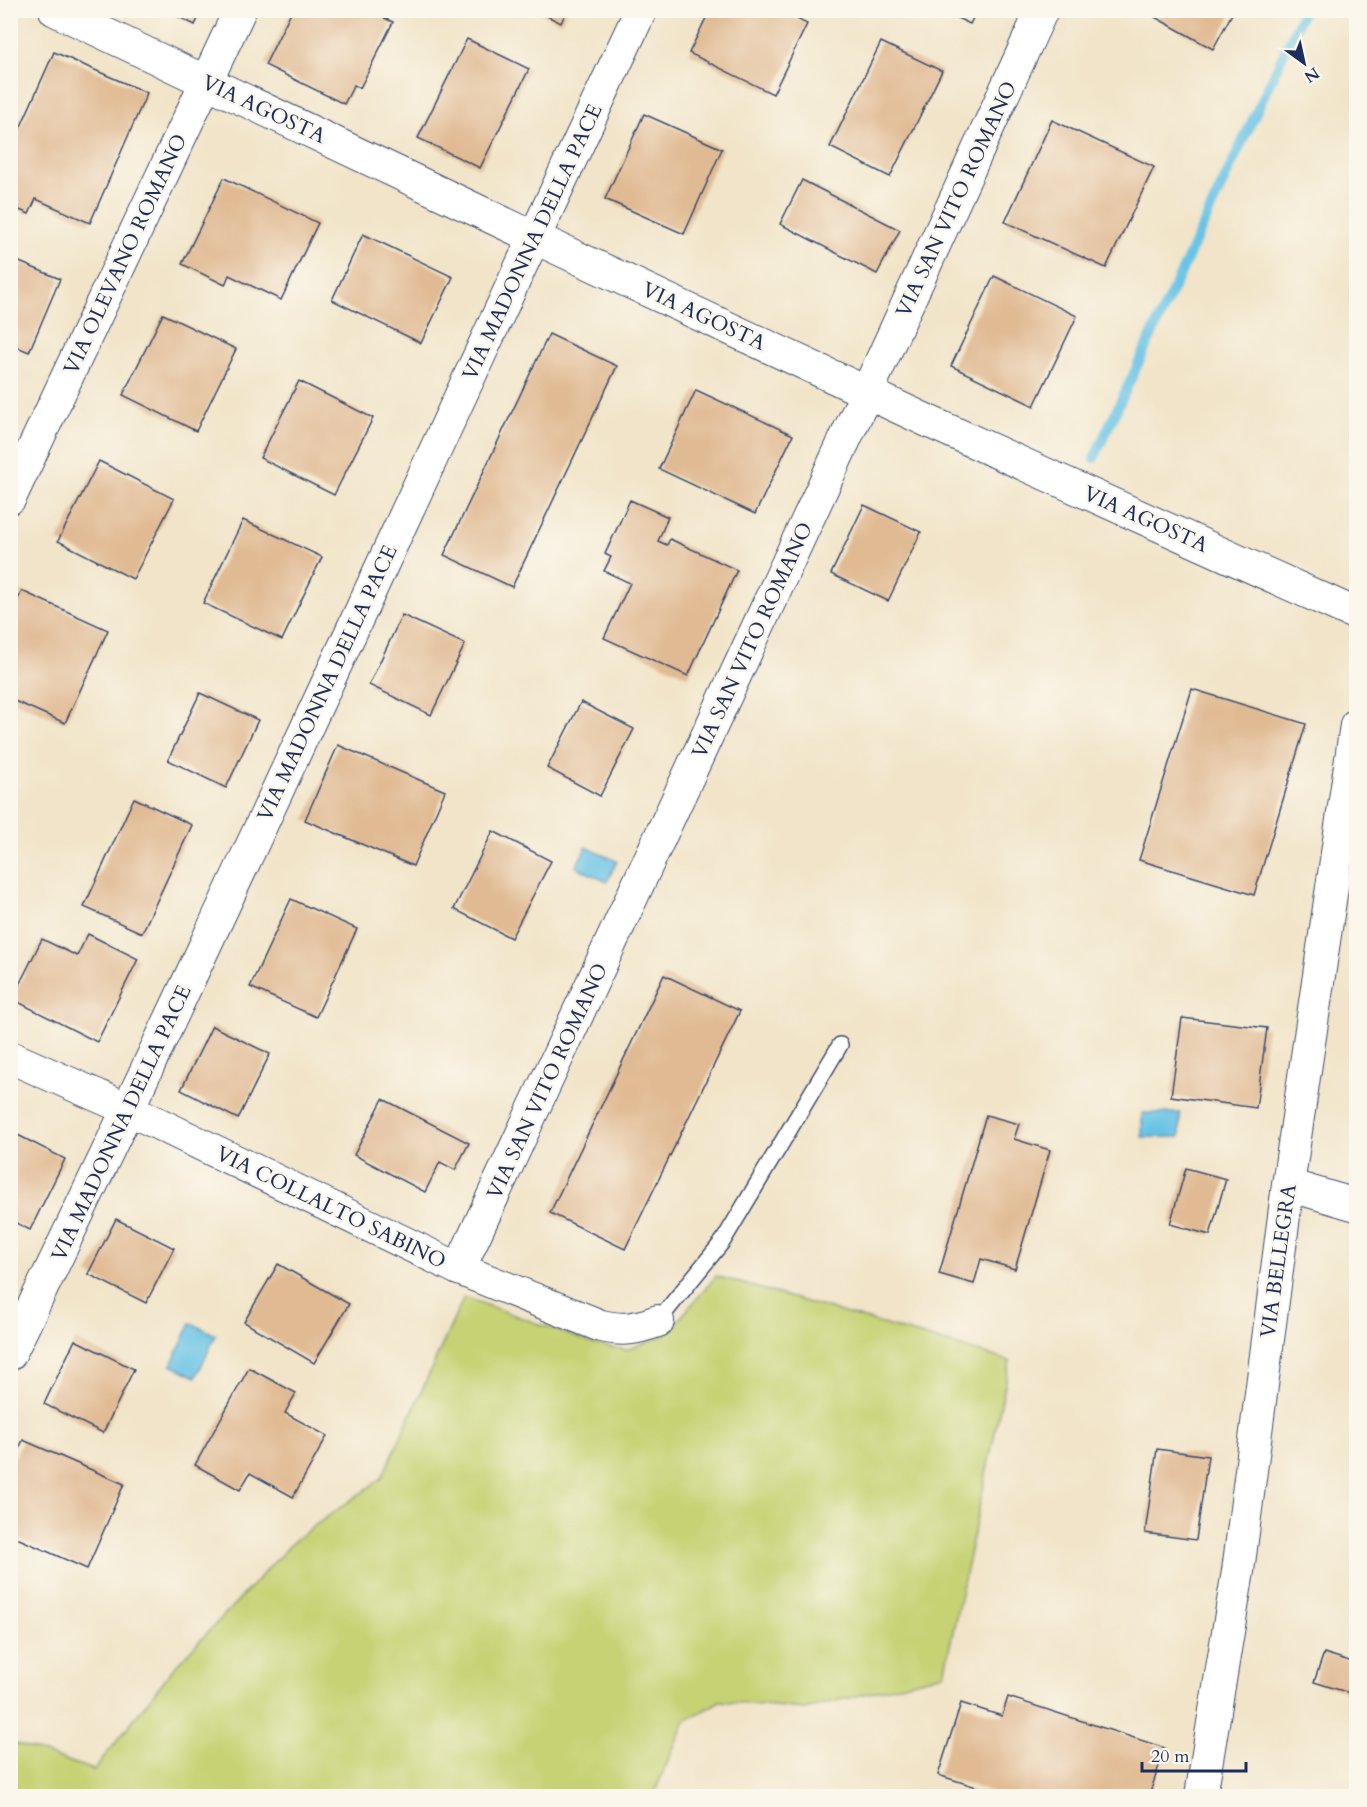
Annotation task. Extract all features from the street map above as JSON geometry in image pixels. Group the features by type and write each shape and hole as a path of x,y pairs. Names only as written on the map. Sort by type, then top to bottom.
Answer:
{"street":[{"name":"VIA AGOSTA","path":"55,10 533,237 867,392 1356,614"},
{"name":"VIA OLEVANO ROMANO","path":"10,498 240,10"},
{"name":"VIA MADONNA DELLA PACE","path":"10,1354 130,1110 533,237 641,10"},
{"name":"VIA SAN VITO ROMANO","path":"459,1269 1042,10"},
{"name":"VIA BELLEGRA","path":"1202,1797 1238,1572 1288,1185 1356,725"},
{"name":"VIA COLLALTO SABINO","path":"10,1057 130,1110 459,1269 601,1326 620,1330 636,1329 658,1322"},
{"path":"1288,1185 1356,1205"}],"lane":[{"path":"658,1322 723,1241 840,1045"}],"green space":[{"path":"716,1276 1010,1361 944,1674 805,1709 720,1701 685,1721 653,1796 11,1796 11,1742 94,1770 173,1669 296,1539 382,1478 464,1297 594,1344 626,1350 666,1335"}],"water":[{"path":"586,847 617,861 607,882 576,867"},
{"path":"1142,1113 1180,1113 1180,1137 1142,1137"},
{"path":"191,1323 216,1335 196,1377 171,1365"}],"building":[{"path":"165,10 202,10 195,25"},
{"path":"292,10 388,10 384,18 393,22 360,88 354,85 344,104 265,65"},
{"path":"535,10 567,10 561,23"},
{"path":"710,10 779,10 807,24 773,94 689,53"},
{"path":"940,10 977,10 970,24"},
{"path":"1142,10 1234,10 1213,49"},
{"path":"467,39 529,69 480,168 418,138"},
{"path":"881,42 942,71 890,177 830,147"},
{"path":"54,52 147,93 90,223 36,199 29,214 10,206 10,151"},
{"path":"644,114 722,149 684,234 605,199"},
{"path":"1052,120 1154,167 1106,268 1005,222"},
{"path":"224,178 318,223 281,300 229,275 225,285 182,264"},
{"path":"802,180 900,230 877,274 780,224"},
{"path":"363,234 453,277 421,343 332,300"},
{"path":"10,258 60,279 29,352 10,344"},
{"path":"994,276 1077,316 1034,406 951,366"},
{"path":"163,314 236,349 196,431 123,395"},
{"path":"549,334 617,366 512,587 444,555"},
{"path":"299,381 373,418 334,495 260,458"},
{"path":"696,390 793,435 755,514 659,469"},
{"path":"99,461 174,499 133,579 58,541"},
{"path":"630,500 668,517 658,541 667,545 670,539 737,570 688,676 604,638 630,583 604,571 611,557 605,554"},
{"path":"864,505 921,532 888,601 831,574"},
{"path":"243,520 322,557 282,640 203,603"},
{"path":"22,591 108,630 65,723 10,699 10,615"},
{"path":"402,615 465,644 431,715 369,685"},
{"path":"1192,689 1306,724 1254,895 1139,860"},
{"path":"200,693 258,720 226,788 168,760"},
{"path":"581,702 634,729 600,796 547,768"},
{"path":"338,745 445,791 413,866 305,820"},
{"path":"134,798 192,825 142,933 84,907"},
{"path":"493,831 551,861 511,938 454,909"},
{"path":"291,899 357,929 316,1017 250,987"},
{"path":"88,934 138,959 97,1042 12,999 42,939 77,956"},
{"path":"664,975 740,1011 625,1249 550,1213"},
{"path":"1182,1018 1267,1028 1256,1108 1171,1096"},
{"path":"212,1026 270,1054 238,1119 181,1090"},
{"path":"383,1099 469,1143 455,1170 440,1162 425,1192 354,1155"},
{"path":"986,1115 1019,1124 1014,1139 1050,1150 1015,1269 981,1259 974,1284 939,1274"},
{"path":"10,1131 65,1159 30,1230 10,1220"},
{"path":"1186,1168 1226,1179 1210,1235 1170,1224"},
{"path":"116,1219 174,1248 146,1303 88,1274"},
{"path":"278,1264 349,1304 314,1363 244,1322"},
{"path":"75,1340 134,1369 103,1433 44,1404"},
{"path":"249,1368 296,1393 285,1413 327,1436 293,1497 250,1473 240,1490 195,1465"},
{"path":"23,1440 124,1484 87,1569 10,1535 10,1468"},
{"path":"1157,1449 1208,1456 1196,1540 1145,1533"},
{"path":"1324,1653 1356,1663 1356,1695 1314,1682"},
{"path":"1008,1697 1165,1748 1149,1796 1005,1796 938,1775 961,1703 1002,1716"}],"waterway":[{"path":"1094,458 1304,10"}]}
